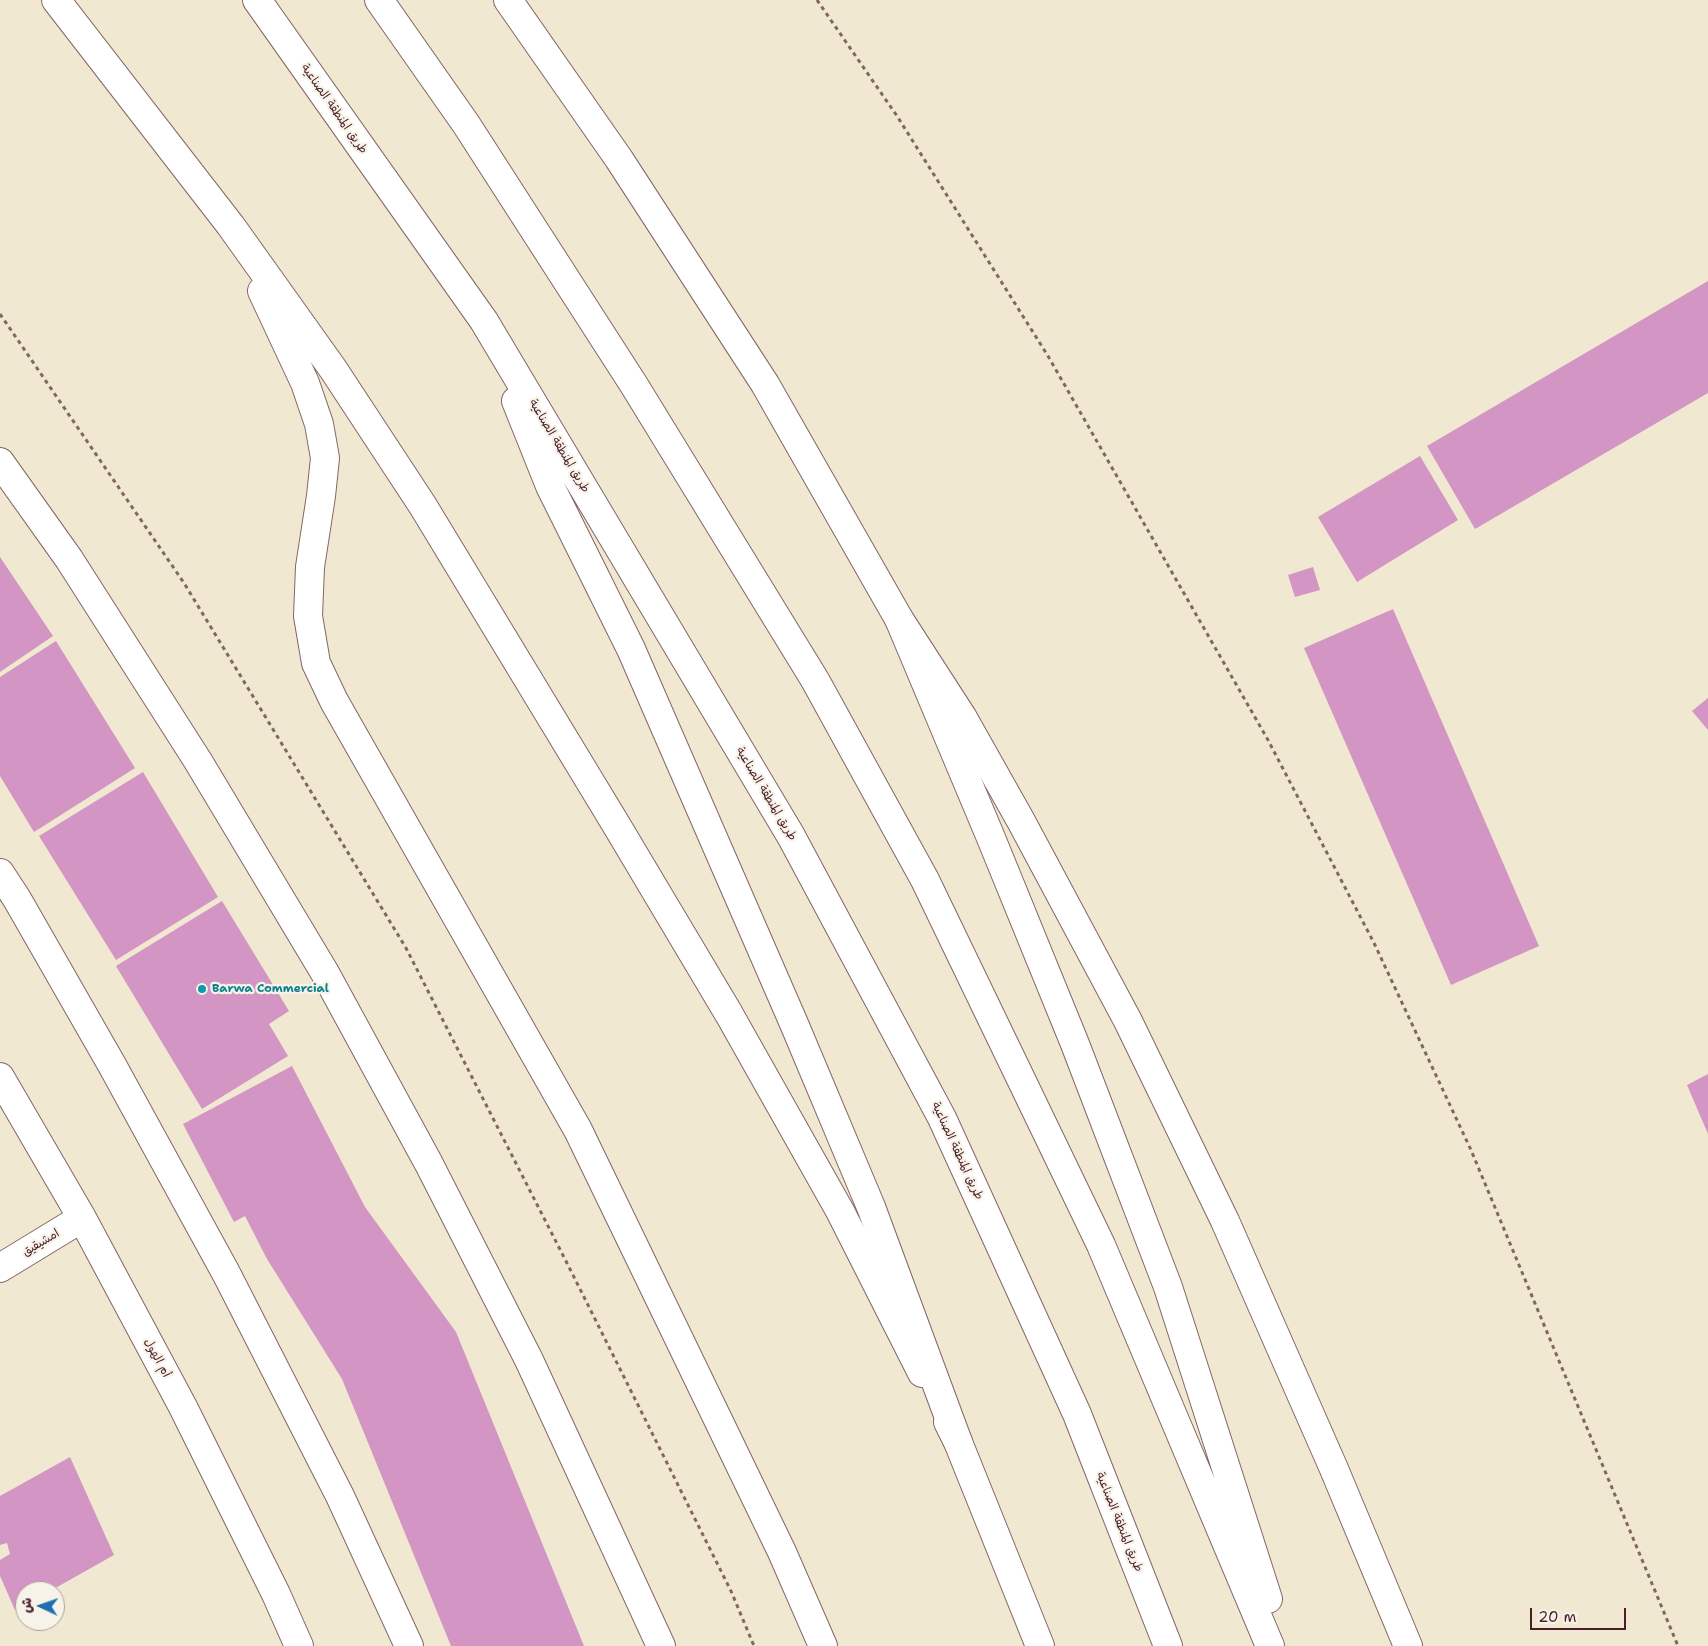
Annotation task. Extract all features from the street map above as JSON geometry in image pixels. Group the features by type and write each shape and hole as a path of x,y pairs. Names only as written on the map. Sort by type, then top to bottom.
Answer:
{"main road":[{"path":"56,0 231,226 333,368 424,506 729,1014 840,1211 958,1442"},
{"name":"طريق المنطقة الصناعية","path":"256,0 484,321 791,836 942,1118 1077,1414 1168,1646"},
{"path":"379,0 466,124 634,385 815,680 925,880 1100,1245 1270,1646"},
{"path":"508,0 619,159 765,384 899,618 963,718 1026,830 1128,1021 1225,1221 1334,1469 1408,1646"},
{"path":"231,226 305,383 319,424 325,458 322,496 310,567 308,616 316,663 334,701 578,1130 778,1543 823,1646"},
{"path":"484,321 550,486 631,649 856,1170 958,1442 1040,1646"},
{"path":"0,462 70,559 198,761 325,973 429,1164 529,1360 661,1646"},
{"path":"899,618 1075,1044 1168,1287 1283,1646"},
{"path":"0,873 17,899 112,1065 226,1273 340,1496 409,1646"},
{"name":"أم الهول","path":"0,1077 82,1218 183,1407 276,1594 299,1646"},
{"name":"امشيقيق","path":"0,1268 82,1218"}],"path":[{"path":"817,0 897,116 1048,356 1273,749 1374,943 1471,1150 1678,1646"},
{"path":"0,314 184,583 406,948 594,1315 731,1591 754,1646"}],"building":[{"path":"1708,281 1708,393 1475,529 1427,446"},
{"path":"1420,456 1458,520 1357,582 1318,517"},
{"path":"0,557 53,636 0,672"},
{"path":"1313,567 1320,590 1295,597 1288,575"},
{"path":"1393,609 1539,946 1451,985 1304,648"},
{"path":"56,641 135,768 34,832 0,776 0,677"},
{"path":"1708,698 1708,730 1692,711"},
{"path":"143,772 218,897 116,960 39,836"},
{"name":"Barwa Commercial","path":"222,901 289,1011 269,1024 288,1056 202,1109 116,966"},
{"path":"292,1066 365,1207 456,1332 584,1646 451,1646 342,1379 267,1259 245,1216 234,1222 183,1124"},
{"path":"1708,1074 1708,1134 1687,1085"},
{"path":"70,1457 114,1555 65,1583 65,1581 15,1581 15,1610 0,1576 0,1560 10,1554 7,1543 0,1545 0,1496"}],"place":[{"name":"Barwa Commercial","path":"202,989"}]}
